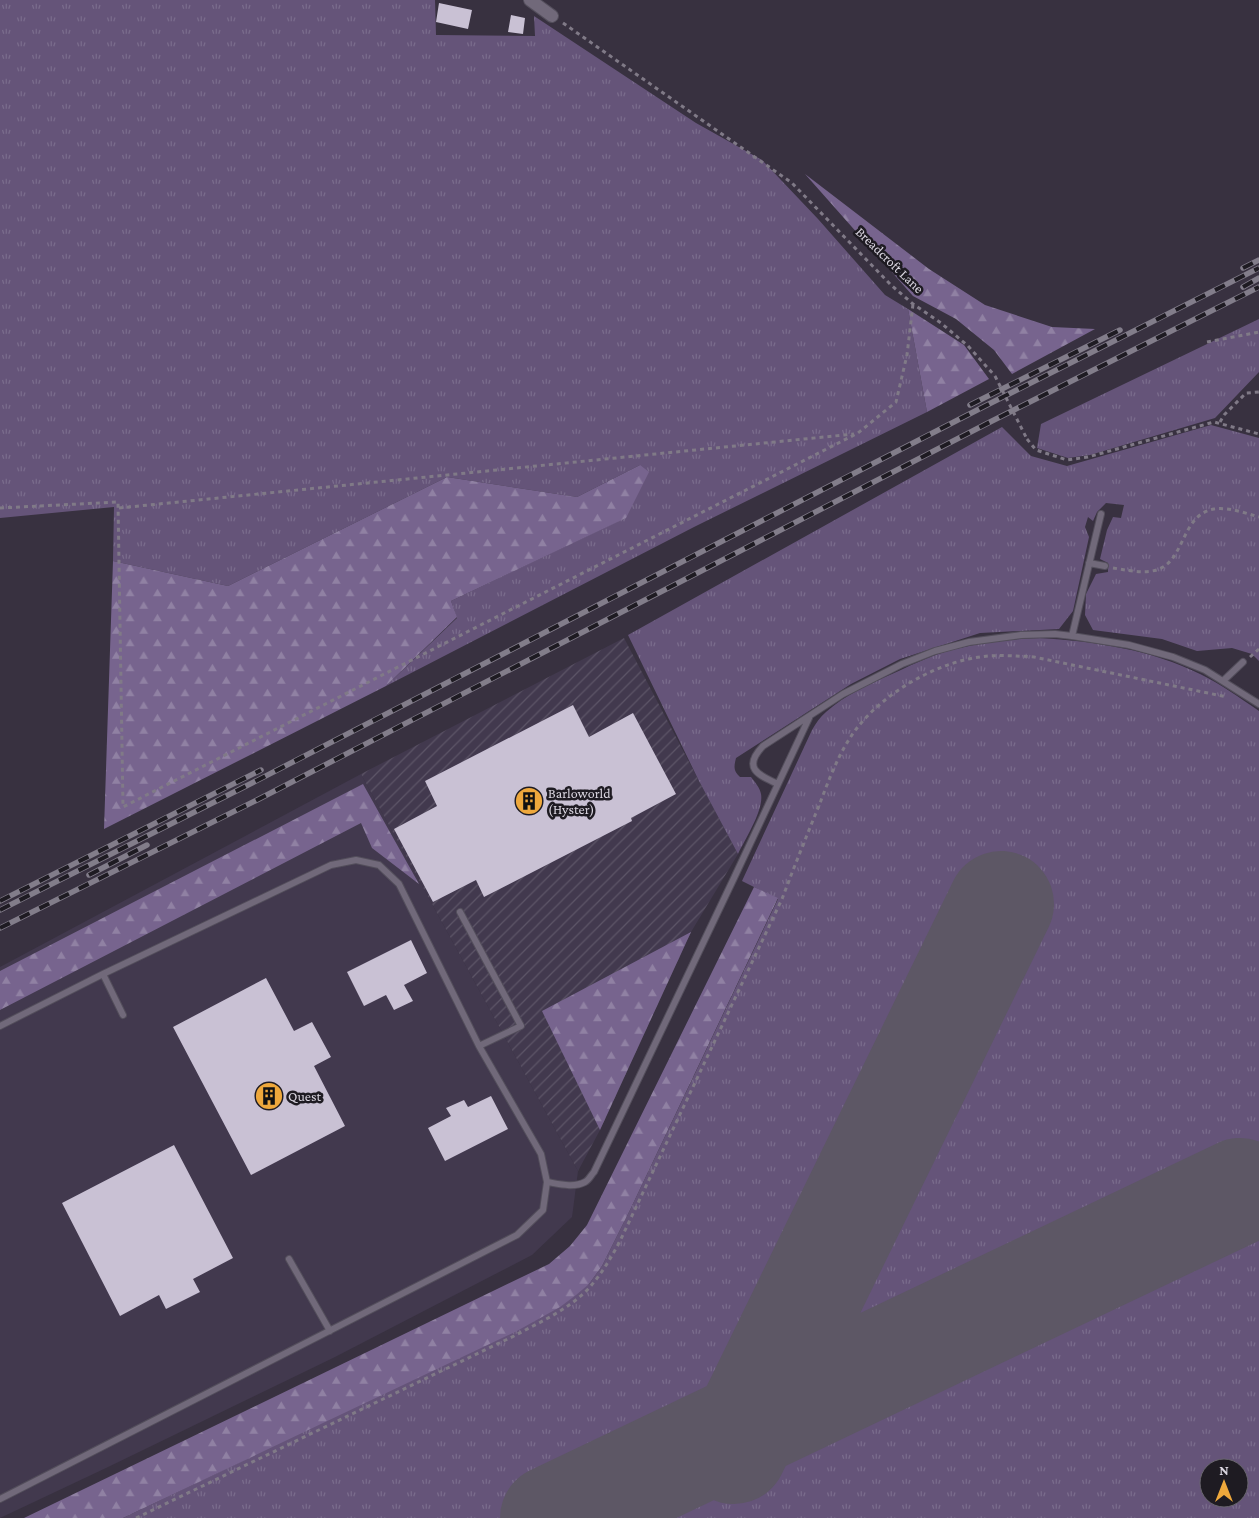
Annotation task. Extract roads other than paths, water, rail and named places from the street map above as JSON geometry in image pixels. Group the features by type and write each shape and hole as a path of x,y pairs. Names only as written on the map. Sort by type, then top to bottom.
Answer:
{"street":[{"path":"530,0 552,16"}],"lane":[{"path":"1072,636 1101,514"},
{"path":"1089,563 1105,566"},
{"path":"778,784 757,773 754,769 754,757 763,746 863,683 902,664 935,651 983,639 1055,634 1129,646 1173,657 1197,666 1259,704"},
{"path":"1223,681 1244,662"},
{"path":"547,1182 563,1185 576,1184 587,1181 594,1172 810,716"},
{"path":"0,1026 103,974 331,865 356,860 379,865 399,884 479,1046 541,1154 547,1182 543,1210 518,1234 0,1499"},
{"path":"460,912 521,1026 479,1046"},
{"path":"103,974 123,1015"},
{"path":"290,1260 330,1331"}],"railway":[{"path":"1243,268 1259,260"},
{"path":"0,910 252,783 985,406 1259,268"},
{"path":"1243,287 1259,278"},
{"path":"0,928 257,800 990,422 1259,287"},
{"path":"970,405 1120,330"},
{"path":"0,901 261,770"},
{"path":"89,875 147,845"}],"place":[{"name":"Barloworld (Hyster)","path":"529,801"},
{"name":"Quest","path":"269,1096"}]}
